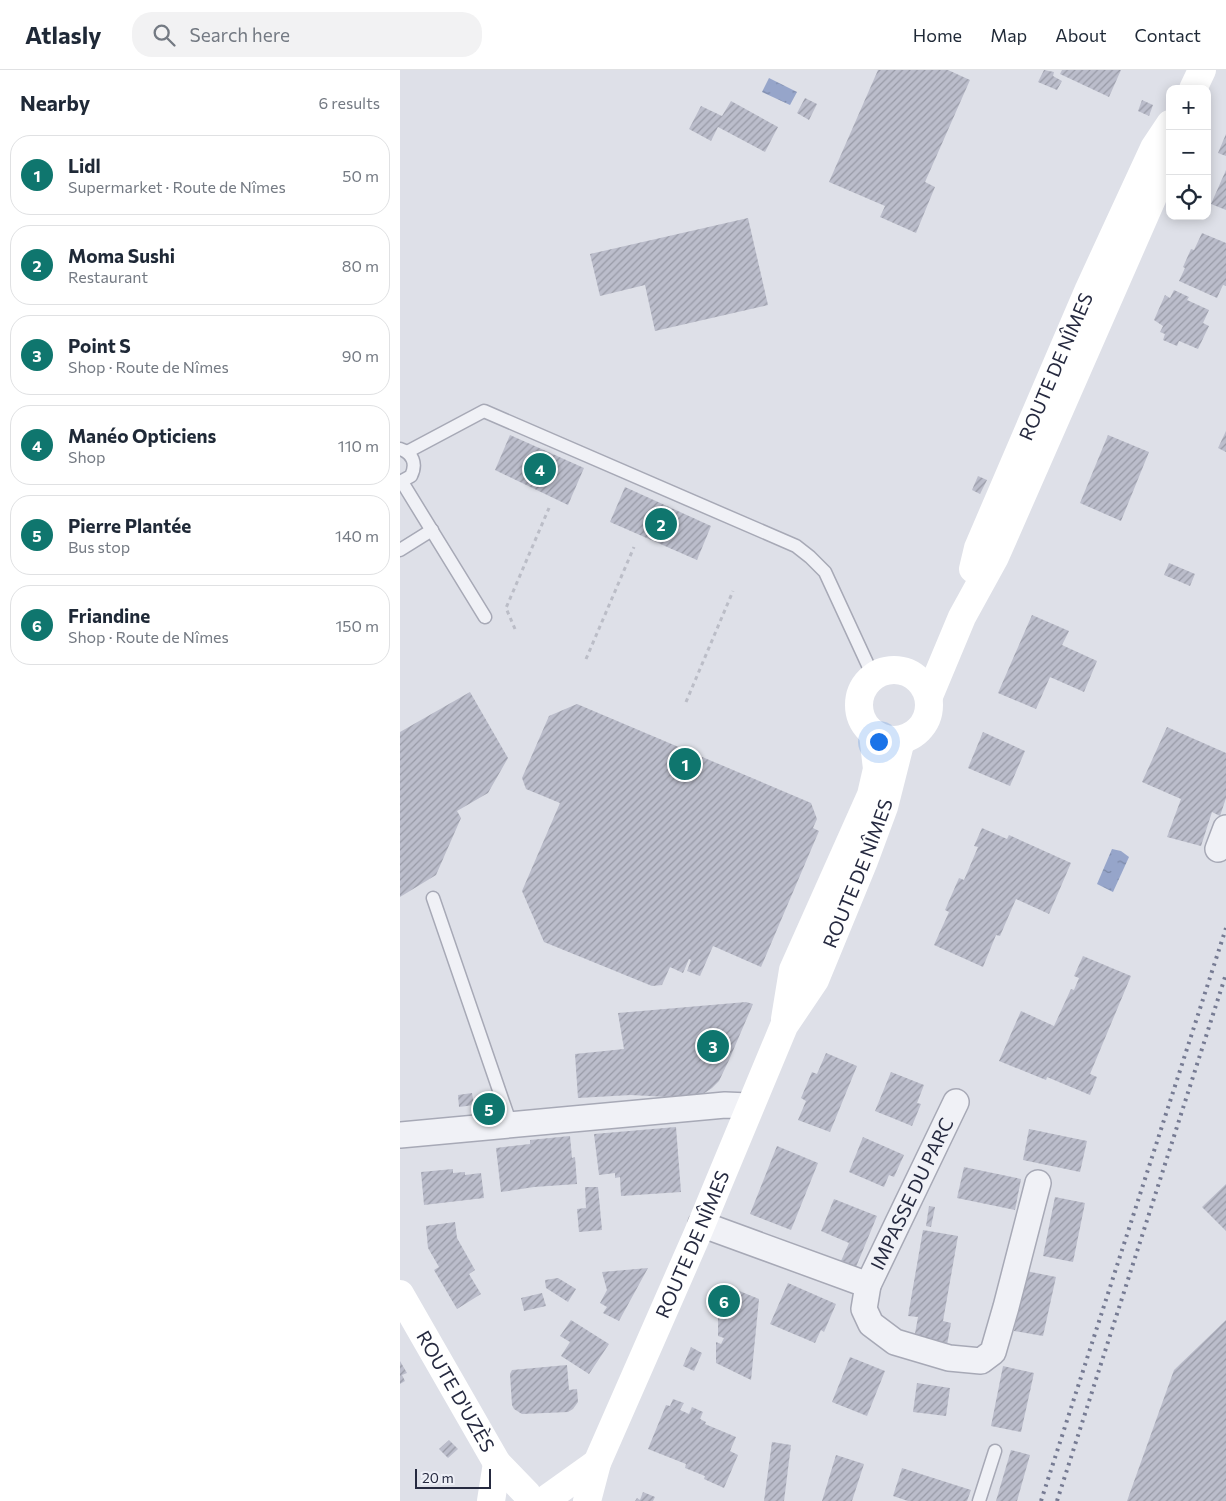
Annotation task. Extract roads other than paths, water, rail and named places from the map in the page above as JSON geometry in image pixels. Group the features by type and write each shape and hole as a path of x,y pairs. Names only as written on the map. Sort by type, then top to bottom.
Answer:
{"main road":[{"name":"ROUTE DE NÎMES","path":"962,617 978,548 1093,281 1154,148 1166,130"},
{"name":"ROUTE DE NÎMES","path":"928,696 962,617 995,557 1166,167"},
{"path":"912,674 948,651"},
{"path":"886,670 897,670 912,674 923,685 930,705 928,717 922,728 912,736 901,740 891,740 873,734 865,725 860,714 858,703 861,692 874,676 886,670"},
{"name":"ROUTE DE NÎMES","path":"784,1026 793,970 871,795 877,769 873,734"},
{"name":"ROUTE DE NÎMES","path":"587,1501 598,1463 784,1026 815,980 884,808 901,740"},
{"name":"ROUTE D'UZÈS","path":"400,1294 497,1463 534,1498"},
{"name":"ROUTE D'UZÈS","path":"491,1501 497,1463"},
{"path":"534,1498 598,1463"}],"street":[{"name":"IMPASSE DU PARC","path":"956,1102 868,1286 864,1309 871,1324 895,1342 949,1358 981,1361 993,1352 1038,1184"},
{"path":"400,1135 725,1105 750,1106"},
{"name":"IMPASSE DU PARC","path":"701,1224 868,1286"}],"lane":[{"path":"485,617 401,482 411,476 414,471 413,460 404,450 484,411 796,546 825,572 874,676"},
{"path":"400,550 432,530"},
{"path":"433,898 511,1125"},
{"path":"979,1501 995,1451"}],"water":[{"path":"769,78 797,92 790,105 762,92"},
{"path":"1112,849 1121,851 1129,857 1113,892 1097,884"}],"railway":[{"path":"1041,1501 1226,928"},
{"path":"1057,1501 1226,974"}],"place":[{"name":"Manéo Opticiens","path":"540,469"},
{"name":"Moma Sushi","path":"661,524"},
{"name":"Lidl","path":"685,764"},
{"name":"Point S","path":"713,1046"},
{"name":"Pierre Plantée","path":"489,1109"},
{"name":"Friandine","path":"724,1301"}]}
